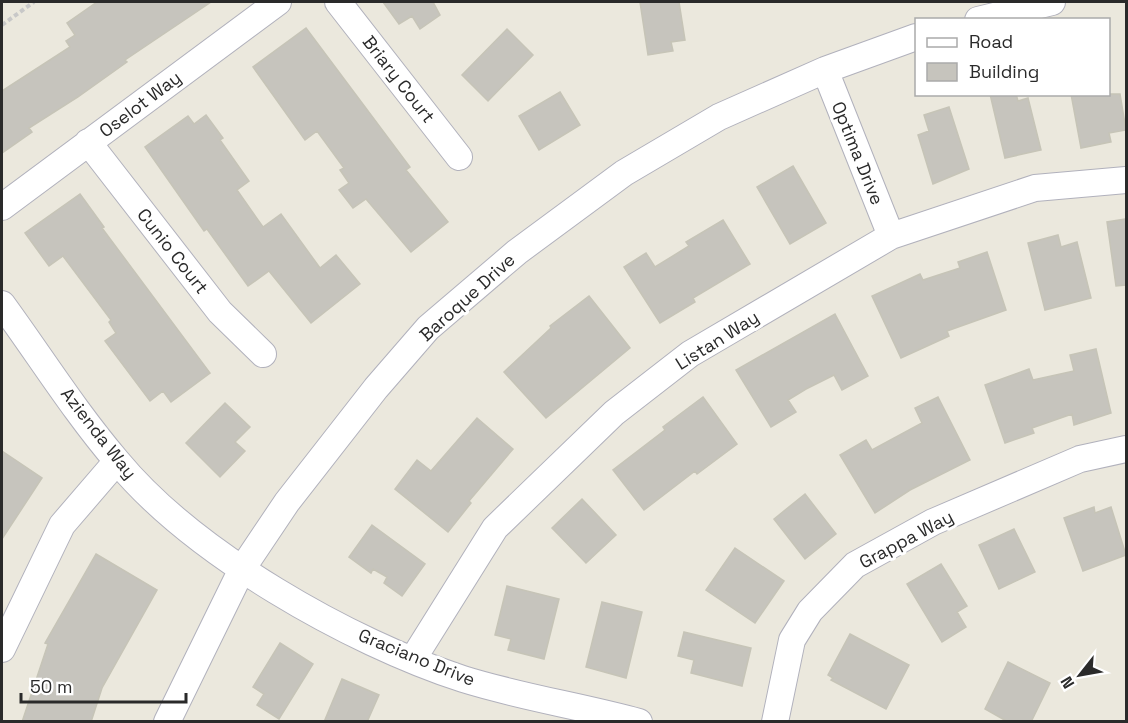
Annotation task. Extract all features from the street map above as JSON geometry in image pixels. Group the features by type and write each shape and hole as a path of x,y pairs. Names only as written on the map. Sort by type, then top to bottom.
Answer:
{"street":[{"name":"Oselot Way","path":"2,207 278,2"},
{"name":"Briary Court","path":"338,2 459,157"},
{"path":"986,18 1052,2"},
{"name":"Baroque Drive","path":"167,722 242,570 287,502 376,388 429,328 508,260 624,173 718,117 825,70 915,37"},
{"name":"Optima Drive","path":"825,70 891,236"},
{"name":"Cunio Court","path":"88,142 220,312 263,354"},
{"name":"Listan Way","path":"413,659 495,528 614,413 690,354 891,236 1035,188 1126,180"},
{"name":"Azienda Way","path":"2,304 117,461 150,495 242,570"},
{"name":"Grappa Way","path":"775,722 792,640 810,611 855,565 954,513 1080,459 1126,448"},
{"path":"2,650 62,525 117,461"},
{"name":"Graciano Drive","path":"242,570 341,626 463,679 639,722"}],"path":[{"path":"2,25 34,2"}],"building":[{"path":"97,2 211,2 125,60 127,62 78,97 29,128 32,132 2,153 2,91 70,47 66,41 75,35 67,23"},
{"path":"383,2 433,2 440,15 420,29 412,16 399,24"},
{"path":"640,2 679,2 685,40 671,42 673,51 648,55"},
{"path":"306,28 410,167 406,170 448,222 411,252 366,199 353,208 339,190 349,183 340,170 344,168 317,131 305,140 253,67"},
{"path":"507,29 533,55 488,101 462,75"},
{"path":"560,92 580,125 539,150 519,116"},
{"path":"1120,94 1126,130 1109,133 1111,142 1081,148 1071,96"},
{"path":"990,96 1017,96 1018,101 1028,98 1041,150 1005,158"},
{"path":"949,107 969,169 933,184 918,135 929,131 924,115"},
{"path":"206,115 223,138 220,140 249,181 237,190 263,227 281,214 320,268 336,255 360,284 311,323 269,271 248,286 207,229 204,231 145,147 188,116 194,124"},
{"path":"793,166 826,223 790,244 757,187"},
{"path":"80,194 104,227 102,228 210,373 171,402 163,391 150,401 105,341 116,333 109,322 111,320 63,256 49,266 25,233"},
{"path":"1126,219 1126,285 1116,286 1107,222"},
{"path":"723,220 750,264 693,298 695,302 660,323 624,267 646,253 655,267 689,246 686,242"},
{"path":"1058,235 1061,247 1077,242 1091,298 1045,310 1028,243"},
{"path":"987,252 1006,310 947,331 949,336 901,358 872,296 920,274 923,280 960,268 958,262"},
{"path":"589,296 630,348 546,418 504,372 551,328 550,326"},
{"path":"835,314 868,376 842,390 834,375 806,389 788,400 796,412 771,427 736,370"},
{"path":"1096,349 1111,413 1074,425 1072,414 1032,428 1034,433 1005,443 985,385 1029,369 1033,380 1074,371 1070,355"},
{"path":"703,397 737,444 697,474 695,471 644,510 613,470 665,430 663,427"},
{"path":"938,397 970,460 910,490 875,513 840,455 866,440 872,450 922,423 915,408"},
{"path":"225,403 250,427 235,442 245,451 220,477 186,443"},
{"path":"477,418 513,449 469,501 471,503 448,532 395,489 417,460 431,471"},
{"path":"2,451 42,478 2,539"},
{"path":"805,494 836,534 805,559 774,519"},
{"path":"582,499 616,535 586,563 552,528"},
{"path":"1094,507 1095,513 1111,507 1126,555 1083,571 1064,518"},
{"path":"372,525 425,564 402,596 384,583 387,577 373,569 371,573 349,557"},
{"path":"1014,529 1035,572 999,589 979,545"},
{"path":"735,548 784,581 755,623 706,590"},
{"path":"96,554 157,590 102,688 91,722 22,722 48,644 45,643"},
{"path":"941,564 967,606 957,612 966,627 942,642 907,584"},
{"path":"507,586 559,599 544,659 508,650 511,639 495,635"},
{"path":"602,602 642,612 626,678 586,667"},
{"path":"684,632 751,648 742,686 691,673 694,660 678,656"},
{"path":"850,634 909,665 886,709 831,680 833,678 828,675"},
{"path":"280,643 313,664 279,719 257,705 264,694 253,687"},
{"path":"1008,662 1050,683 1031,722 1008,722 985,709"},
{"path":"342,679 379,695 367,722 324,722"}]}
